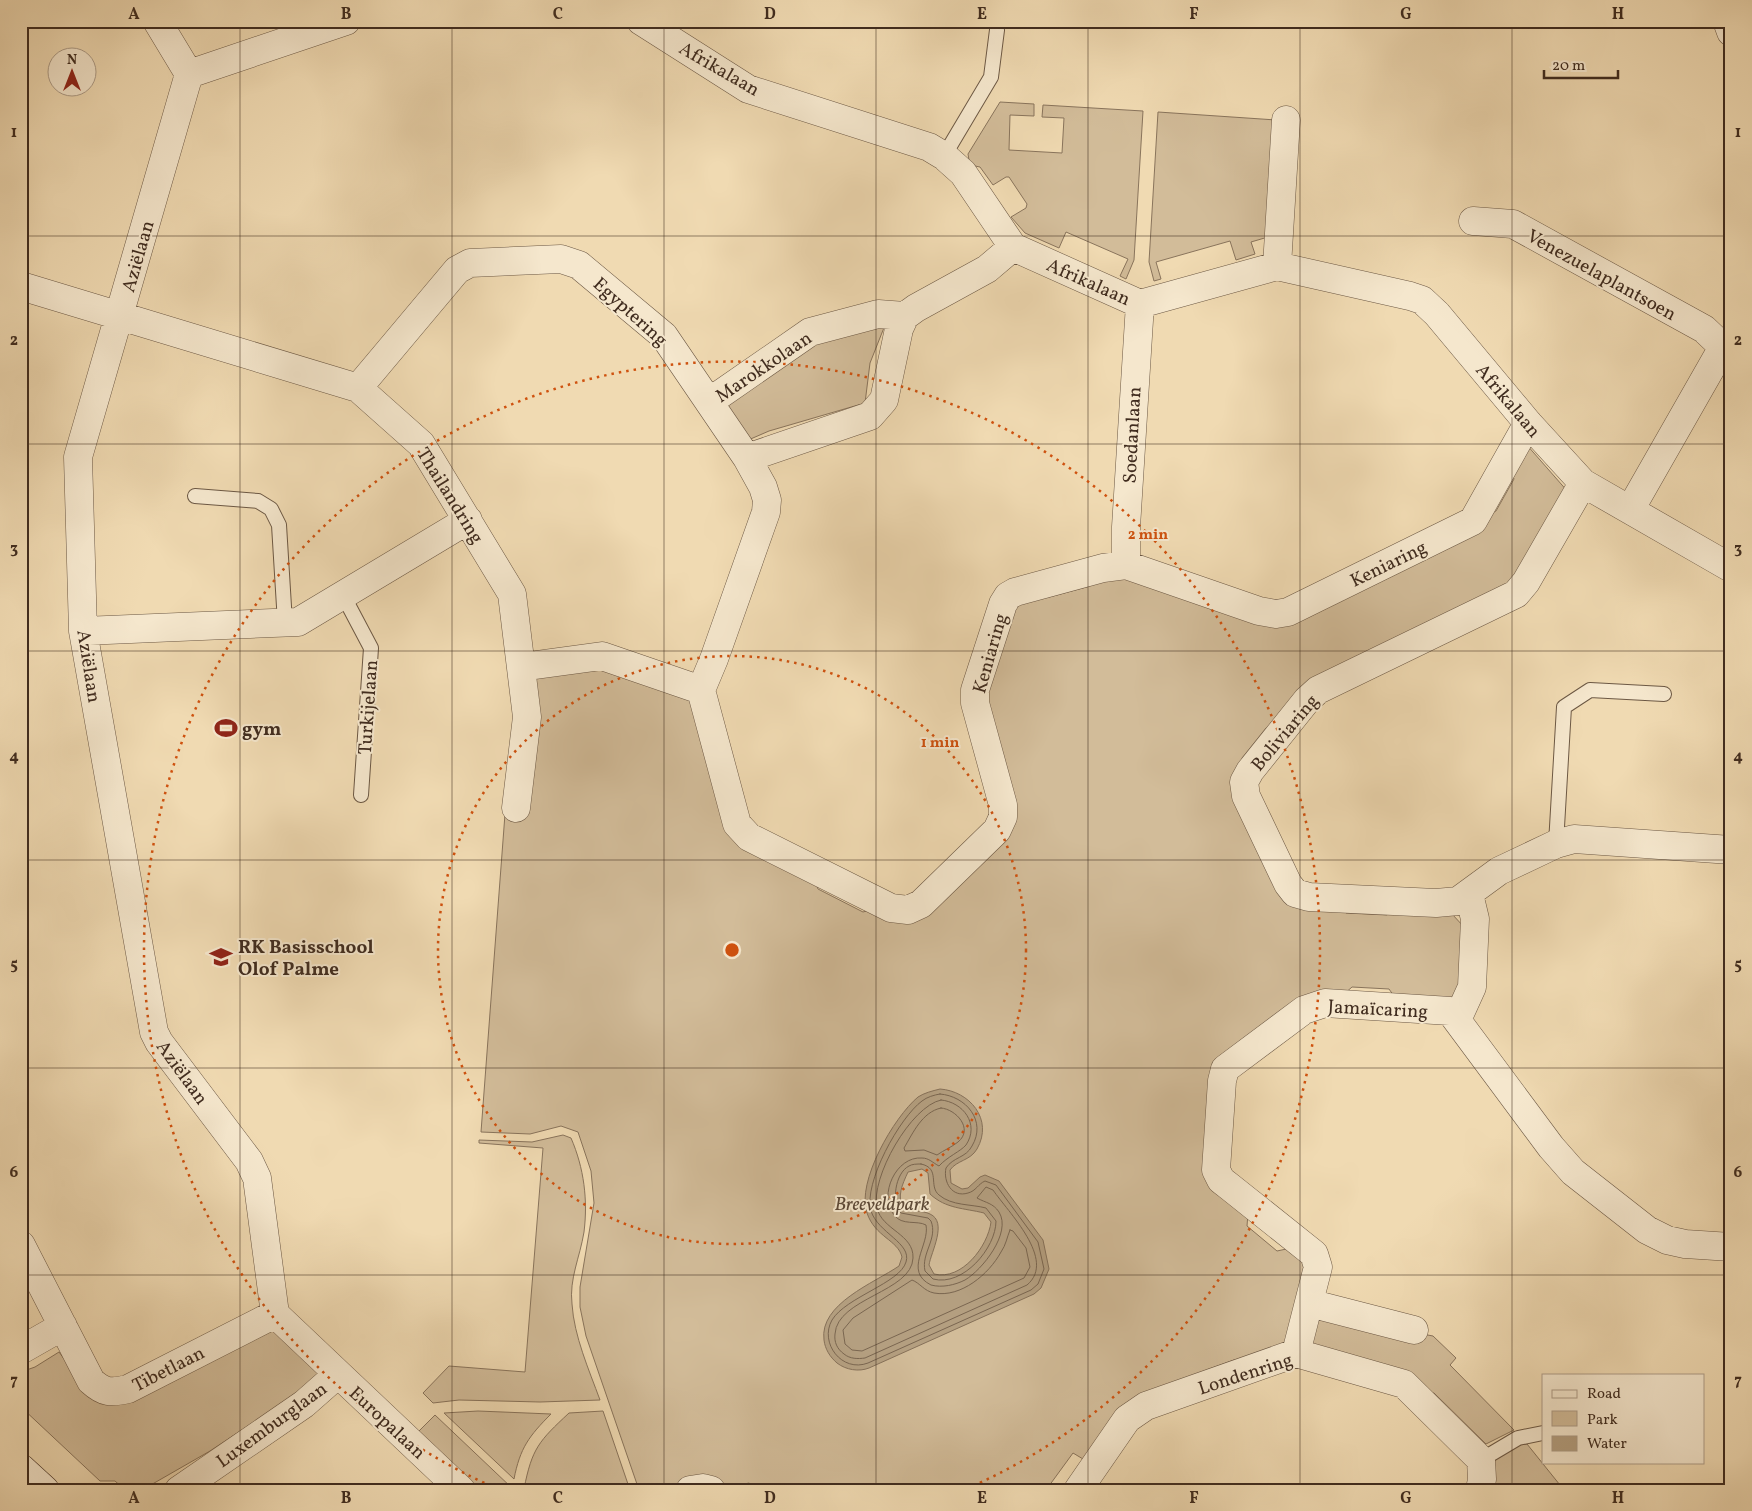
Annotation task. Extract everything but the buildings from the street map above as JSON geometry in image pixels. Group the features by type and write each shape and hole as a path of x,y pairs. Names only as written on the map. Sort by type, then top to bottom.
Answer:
{"street":[{"path":"157,21 189,74 346,21"},
{"name":"Afrikalaan","path":"641,21 748,89 929,147 944,156 962,173 975,189 997,226 1013,247 1140,304 1256,270 1277,266 1422,300 1437,314 1528,423 1583,483 1731,568"},
{"path":"1727,21 1731,32"},
{"name":"Aziëlaan","path":"189,74 78,457 84,631 154,1032 159,1042 249,1161 257,1178 275,1314"},
{"path":"1277,266 1286,120"},
{"name":"Venezuelaplantsoen","path":"1473,221 1513,224 1727,343 1630,510"},
{"path":"747,458 870,416 884,400 899,329 905,316 987,268 1013,247"},
{"name":"Egyptering","path":"358,388 457,270 470,263 561,259 579,265 664,336 747,458 763,488 767,500 766,512 714,659 701,690"},
{"name":"Thailandring","path":"21,286 358,388 421,444 512,594 527,717 516,808"},
{"name":"Soedanlaan","path":"1126,565 1126,527 1140,304"},
{"name":"Marokkolaan","path":"709,402 810,332 878,314 905,316"},
{"name":"Keniaring","path":"701,690 737,824 749,837 891,908 908,910 921,904 997,830 1003,817 1003,804 975,703 975,690 1003,604 1008,596 1015,592 1103,568 1126,565 1259,611 1276,614 1288,612 1473,521 1528,423"},
{"name":"Boliviaring","path":"1583,483 1526,582 1516,594 1318,690 1307,700 1256,763 1244,782 1246,796 1288,884 1296,892 1309,897 1436,903 1458,901 1499,871 1556,844 1574,839 1731,850"},
{"path":"84,631 298,622 468,520"},
{"path":"521,667 602,656 701,690"},
{"path":"1457,1020 1472,987 1475,919 1470,894"},
{"name":"Jamaïcaring","path":"1296,1353 1318,1267 1314,1254 1225,1184 1216,1170 1222,1081 1225,1069 1304,1010 1325,1003 1450,1011 1551,1147 1574,1172 1647,1230 1667,1240 1685,1244 1731,1248"},
{"name":"Tibetlaan","path":"21,1245 91,1381 102,1391 112,1392 128,1389 275,1314"},
{"path":"1309,1302 1414,1330"},
{"path":"275,1314 338,1374"},
{"path":"21,1350 63,1326"},
{"name":"Londenring","path":"1078,1490 1127,1419 1146,1406 1296,1353 1404,1384 1481,1460"},
{"name":"Luxemburglaan","path":"179,1490 304,1404 338,1374"},
{"name":"Europalaan","path":"338,1374 461,1490"},
{"path":"1480,1490 1482,1479 1481,1460"},
{"path":"21,1468 45,1490"},
{"path":"690,1490 703,1488 711,1490"}],"lane":[{"path":"944,156 991,77 997,30"},
{"path":"195,496 258,500 271,509 279,525 285,623"},
{"name":"Turkijelaan","path":"343,596 371,648 362,795"},
{"path":"1556,844 1564,707 1590,690 1664,694"},
{"path":"1481,1460 1518,1438 1542,1434"}],"green space":[{"path":"1000,102 1034,104 1034,116 1010,115 1009,150 1062,153 1064,118 1042,117 1043,105 1143,111 1134,260 1126,279 1120,276 1128,259 1066,232 1059,248 1025,233 1011,217 1026,208 1027,204 1009,177 993,185 980,167 975,166 969,160 968,154"},
{"path":"1158,112 1276,120 1268,237 1251,242 1255,254 1236,260 1230,241 1156,262 1161,279 1154,281 1149,262"},
{"path":"889,315 870,363 865,403 769,431 746,441 721,404 827,335"},
{"name":"Breeveldpark","path":"1526,444 1569,493 1517,586 1276,728 1266,728 1242,758 1284,890 1339,904 1346,913 1387,915 1395,908 1452,914 1464,927 1460,989 1451,998 1396,999 1389,989 1352,987 1343,995 1214,1066 1206,1180 1248,1213 1247,1226 1277,1251 1291,1248 1308,1264 1286,1346 1246,1364 1234,1360 1180,1380 1088,1462 1073,1453 1046,1490 775,1490 748,1483 739,1489 700,1480 686,1482 670,1490 639,1490 586,1336 580,1307 580,1287 594,1203 591,1171 578,1132 561,1126 530,1134 481,1132 505,814 534,676 603,663 693,700 731,824 813,877 818,889 863,912 877,908 888,914 1000,836 981,702 1008,609 1040,592 1049,597 1090,586 1096,578 1114,573 1263,620 1496,511 1514,479 1511,470"},
{"path":"563,1135 571,1138 575,1149 582,1172 585,1196 584,1232 575,1268 571,1295 573,1316 583,1353 600,1400 540,1402 459,1400 433,1403 423,1393 449,1366 525,1372 543,1148 479,1143 479,1140 532,1142"},
{"path":"1315,1314 1433,1336 1456,1358 1450,1365 1514,1430 1486,1444 1434,1393 1423,1393 1310,1346"},
{"path":"273,1325 319,1372 307,1385 260,1418 210,1451 142,1490 125,1490 115,1481 100,1481 21,1407 21,1372 35,1367 59,1352 90,1394"},
{"path":"478,1411 551,1414 526,1443 519,1459 514,1479 444,1413"},
{"path":"603,1411 630,1490 524,1489 530,1464 538,1446 569,1413"},
{"path":"435,1415 513,1490 478,1490 417,1433"},
{"path":"1527,1444 1564,1490 1495,1490 1496,1485 1490,1475 1495,1465 1492,1461 1519,1445"}],"water":[{"path":"940,1089 951,1091 969,1101 976,1108 982,1127 977,1149 950,1170 951,1183 962,1189 968,1188 985,1175 999,1181 1043,1240 1049,1269 1041,1288 1034,1294 869,1368 861,1370 848,1369 834,1361 825,1347 825,1327 830,1316 850,1296 899,1266 902,1257 896,1246 875,1228 867,1213 865,1200 872,1168 888,1134 908,1106 918,1097","holes":["922,1169 928,1173 930,1194 936,1199 942,1203 984,1213 991,1222 985,1241 972,1260 964,1267 944,1275 934,1274 929,1265 937,1238 938,1224 935,1218 930,1214 920,1211 903,1209 900,1200 902,1186 908,1172"]}],"place":[{"name":"gym","path":"226,728"},
{"name":"RK Basisschool Olof Palme","path":"221,957"}]}
